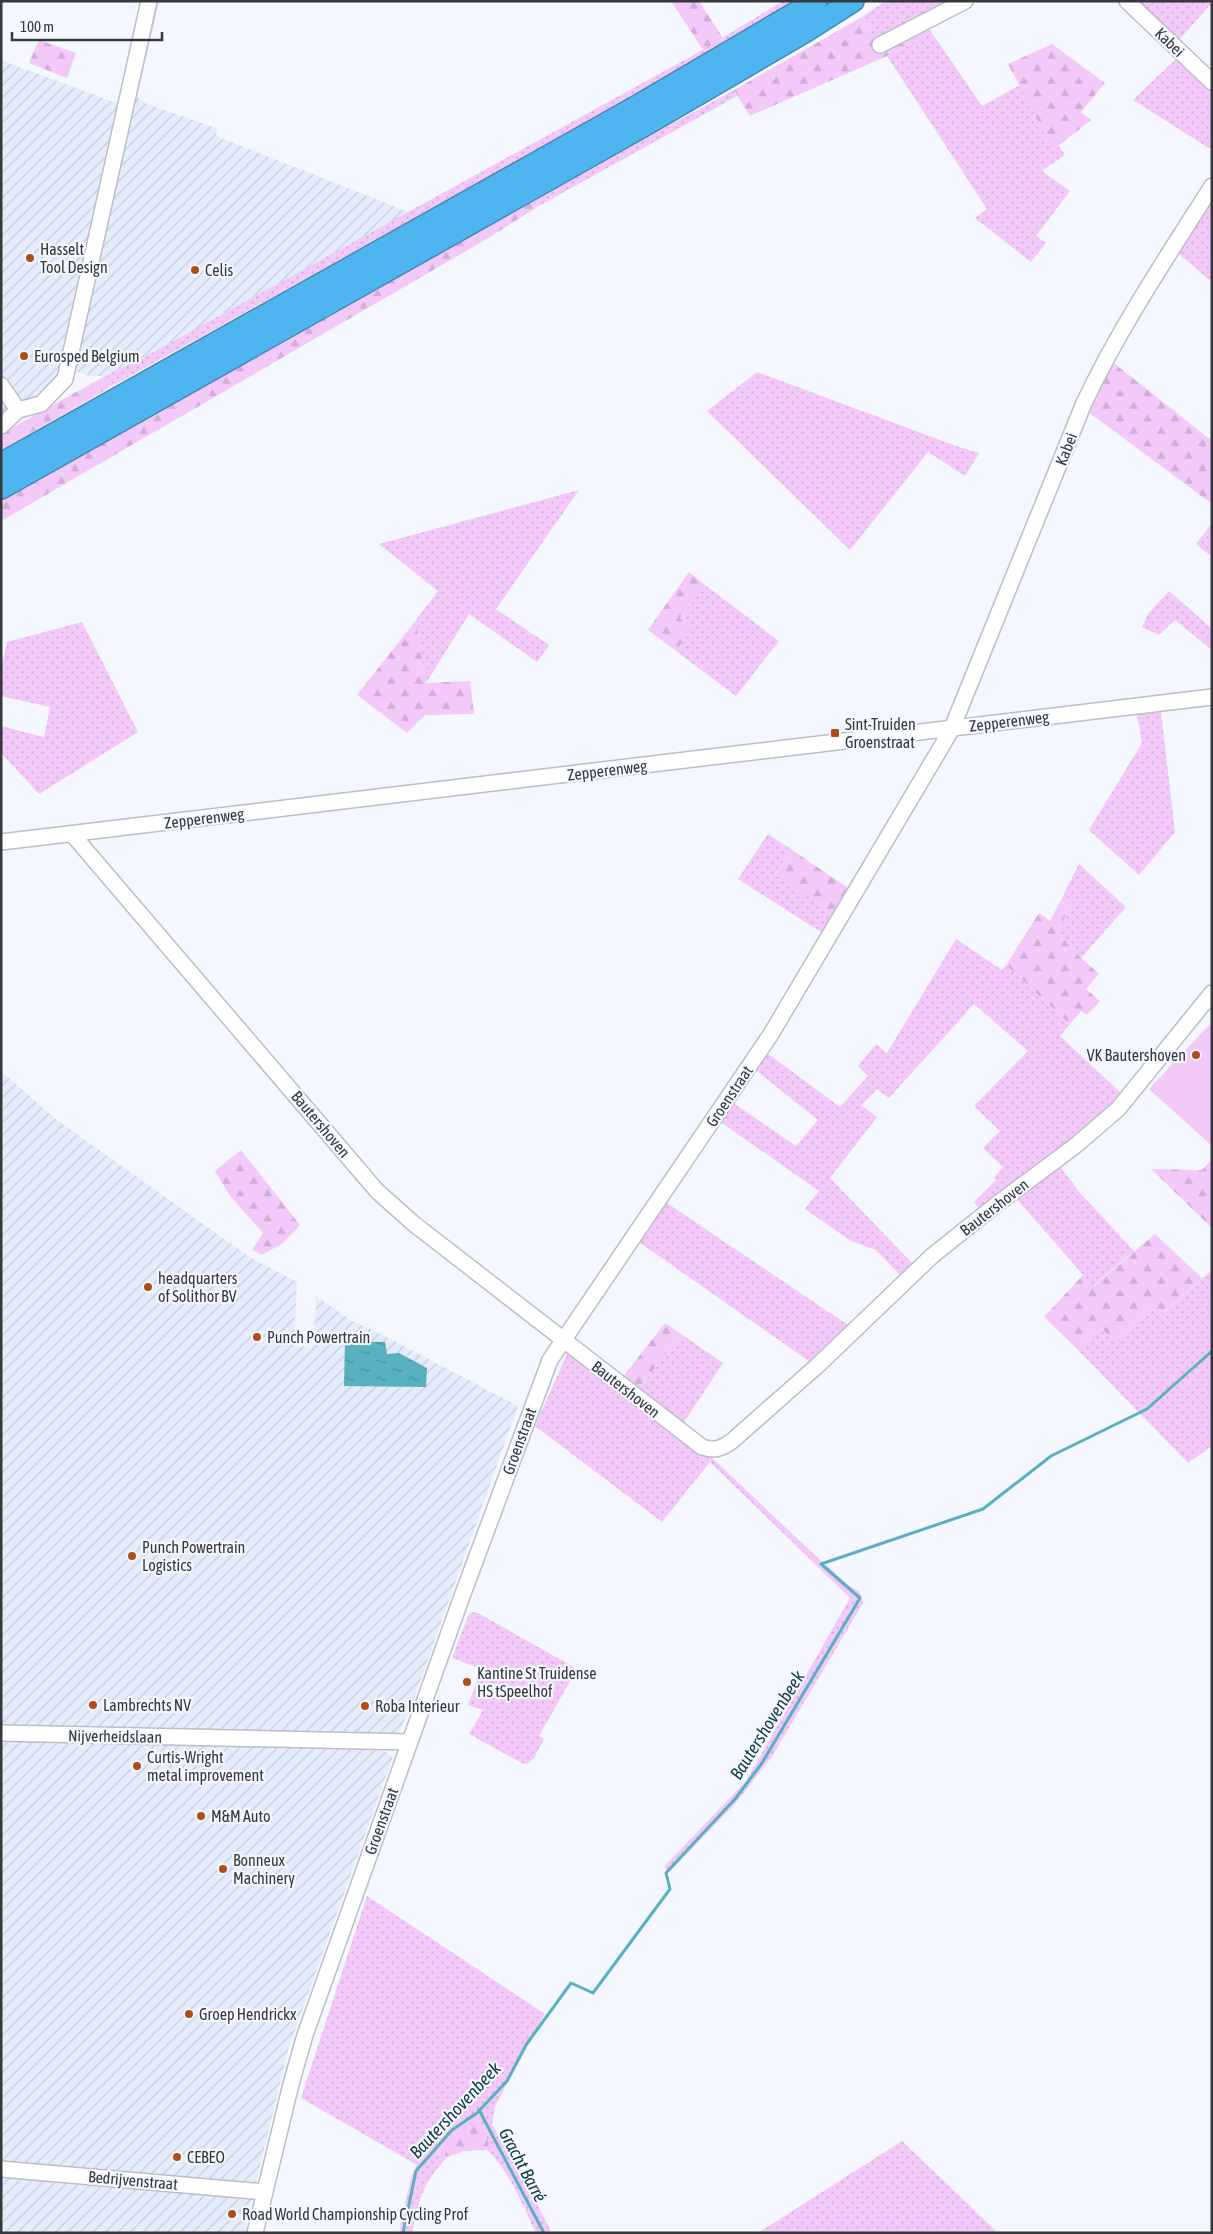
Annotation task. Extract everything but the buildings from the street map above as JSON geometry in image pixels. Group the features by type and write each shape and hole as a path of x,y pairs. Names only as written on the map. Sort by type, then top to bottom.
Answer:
{"highway":[{"path":"1,464 627,112 816,1"},
{"path":"1,488 650,122 806,31 853,1"}],"street":[{"path":"1,426 18,410 41,404 65,379 150,1"},
{"path":"880,45 965,1"},
{"name":"Kabei","path":"1127,1 1212,82"},
{"name":"Kabei","path":"952,728 1084,403 1102,365 1122,328 1212,186"},
{"path":"1,385 18,410"},
{"name":"Zepperenweg","path":"1,842 1212,696"},
{"name":"Groenstraat","path":"255,2233 290,2084 305,2035 409,1742 550,1360 770,1034 952,728"},
{"name":"Bautershoven","path":"72,834 377,1191 414,1224 564,1339 611,1378 702,1446 710,1449 723,1447 817,1366 932,1256 997,1204 1075,1146 1118,1109 1212,993"},
{"name":"Nijverheidslaan","path":"1,1733 409,1742"},
{"name":"Bedrijvenstraat","path":"1,2169 265,2192"}],"shaded area":[{"path":"1,60 130,108 132,94 147,104 217,128 216,136 409,212 148,355 105,376 89,376 73,370 1,419"},
{"path":"1,1071 57,1120 251,1258 297,1282 294,1346 313,1347 316,1296 352,1321 373,1330 518,1406 414,1699 400,1731 390,1735 221,1730 1,1728"},
{"path":"1,1739 369,1750 384,1751 393,1757 288,2050 244,2233 1,2233"}],"green space":[{"path":"153,1 159,1 137,97 132,94"},
{"path":"671,1 699,1 723,38 703,50"},
{"path":"783,1 797,1 607,111 114,385 105,376 148,355 699,52"},
{"path":"886,1 955,1 876,40 862,17"},
{"path":"1138,1 1212,1 1212,3 1178,41"},
{"path":"862,17 876,40 927,24 932,33 887,56 750,116 734,90"},
{"path":"932,33 982,106 1020,85 1053,150 1059,146 1065,155 1042,171 1070,191 1036,236 1046,243 1031,262 975,218 987,209 887,56"},
{"path":"39,40 76,53 67,78 29,63"},
{"path":"1052,44 1105,83 1081,112 1091,120 1053,150 1008,64"},
{"path":"1178,57 1212,90 1212,150 1133,100"},
{"path":"734,90 737,96 539,206 535,199"},
{"path":"535,199 539,206 485,240 1,521 1,499 293,332"},
{"path":"1208,201 1212,204 1212,282 1175,251"},
{"path":"1110,360 1212,441 1212,504 1087,411"},
{"path":"757,372 979,453 965,476 928,452 850,550 707,411"},
{"path":"105,376 114,385 1,450 1,434"},
{"path":"579,490 496,609 549,645 537,662 469,614 426,683 416,620 438,591 379,544"},
{"path":"1212,523 1212,557 1196,544"},
{"path":"689,572 705,585 680,618 693,628 676,651 648,630"},
{"path":"705,585 779,641 736,696 676,651 693,628 680,618"},
{"path":"1169,591 1212,629 1212,650 1175,620 1159,635 1142,627 1148,614"},
{"path":"416,620 426,683 470,681 474,714 425,715 407,733 357,695"},
{"path":"82,622 138,732 39,794 1,753 1,726 44,737 50,707 1,696 1,670 7,642"},
{"path":"1161,712 1175,832 1139,875 1089,830 1142,743 1137,714"},
{"path":"768,834 792,850 775,874 836,915 824,934 738,879"},
{"path":"792,850 851,890 836,915 775,875"},
{"path":"1079,864 1126,907 1081,958 1057,932 1073,902 1063,896"},
{"path":"1063,896 1073,902 1057,932 1099,974 1086,989 1100,1001 1087,1015 1081,1011 1070,1024 1006,965 1039,913 1050,921"},
{"path":"956,939 1002,970 1006,965 1070,1024 1060,1036 1124,1096 1084,1131 979,1208 974,1202 996,1180 994,1177 1003,1167 983,1148 1000,1131 974,1106 1028,1051 974,1004 889,1098 877,1089 861,1105 877,1117 830,1178 914,1265 902,1277 876,1250 851,1241 805,1209 819,1191 719,1121 732,1102 796,1146 818,1120 753,1068 764,1051 840,1107 868,1076 858,1066 876,1044 887,1053"},
{"name":"VK Bautershoven","path":"1212,1022 1212,1146 1149,1089"},
{"path":"241,1150 300,1225 283,1243 262,1255 252,1250 263,1233 230,1196 215,1171"},
{"path":"1212,1159 1212,1228 1151,1169 1202,1170"},
{"path":"1058,1164 1081,1194 1134,1251 1093,1286 1015,1197"},
{"path":"664,1201 851,1327 813,1364 636,1240"},
{"path":"1155,1234 1202,1278 1163,1313 1153,1304 1117,1343 1101,1328 1078,1350 1044,1317 1083,1275 1094,1286"},
{"path":"1212,1270 1212,1446 1188,1463 1078,1350 1101,1328 1117,1343 1153,1304 1163,1313"},
{"path":"665,1323 681,1334 637,1391 622,1378"},
{"path":"681,1334 723,1363 682,1425 637,1391"},
{"path":"567,1354 571,1354 594,1368 712,1458 818,1558 848,1585 860,1592 863,1603 771,1758 735,1804 669,1872 664,1867 746,1781 850,1598 710,1462 662,1522 535,1426"},
{"path":"473,1612 478,1613 577,1669 539,1736 544,1739 534,1758 527,1764 469,1734 483,1710 468,1705 482,1669 452,1658 469,1614"},
{"path":"367,1896 545,2014 495,2106 492,2125 510,2152 552,2233 536,2233 509,2178 487,2150 489,2144 478,2114 454,2127 434,2146 447,2157 432,2176 423,2192 412,2233 399,2233 411,2177 417,2165 301,2098"},
{"path":"479,2114 489,2144 487,2150 464,2151 447,2157 434,2145 454,2127"},
{"path":"902,2141 998,2233 758,2233"}],"water":[{"path":"345,1341 385,1342 387,1354 399,1353 427,1368 426,1387 344,1386"}],"waterway":[{"name":"Bautershovenbeek","path":"403,2233 416,2171 452,2130 477,2113 507,2081 526,2045 571,1983 593,1993 670,1889 666,1873 735,1799 762,1763 860,1598 821,1564 983,1509 1051,1456 1147,1409 1212,1351"},
{"name":"Gracht Barré","path":"479,2110 544,2233"}],"place":[{"name":"Hasselt Tool Design","path":"30,258"},
{"name":"Celis","path":"195,270"},
{"name":"Eurosped Belgium","path":"24,356"},
{"name":"Sint-Truiden Groenstraat","path":"835,733"},
{"name":"VK Bautershoven","path":"1196,1055"},
{"name":"headquarters of Solithor BV","path":"148,1287"},
{"name":"Punch Powertrain","path":"257,1337"},
{"name":"Punch Powertrain Logistics","path":"132,1556"},
{"name":"Kantine St Truidense HS tSpeelhof","path":"467,1682"},
{"name":"Lambrechts NV","path":"93,1705"},
{"name":"Roba Interieur","path":"365,1706"},
{"name":"Curtis-Wright metal improvement","path":"137,1766"},
{"name":"M&M Auto","path":"201,1816"},
{"name":"Bonneux Machinery","path":"223,1869"},
{"name":"Groep Hendrickx","path":"189,2014"},
{"name":"CEBEO","path":"177,2157"},
{"name":"Road World Championship Cycling Prof","path":"232,2214"}]}
